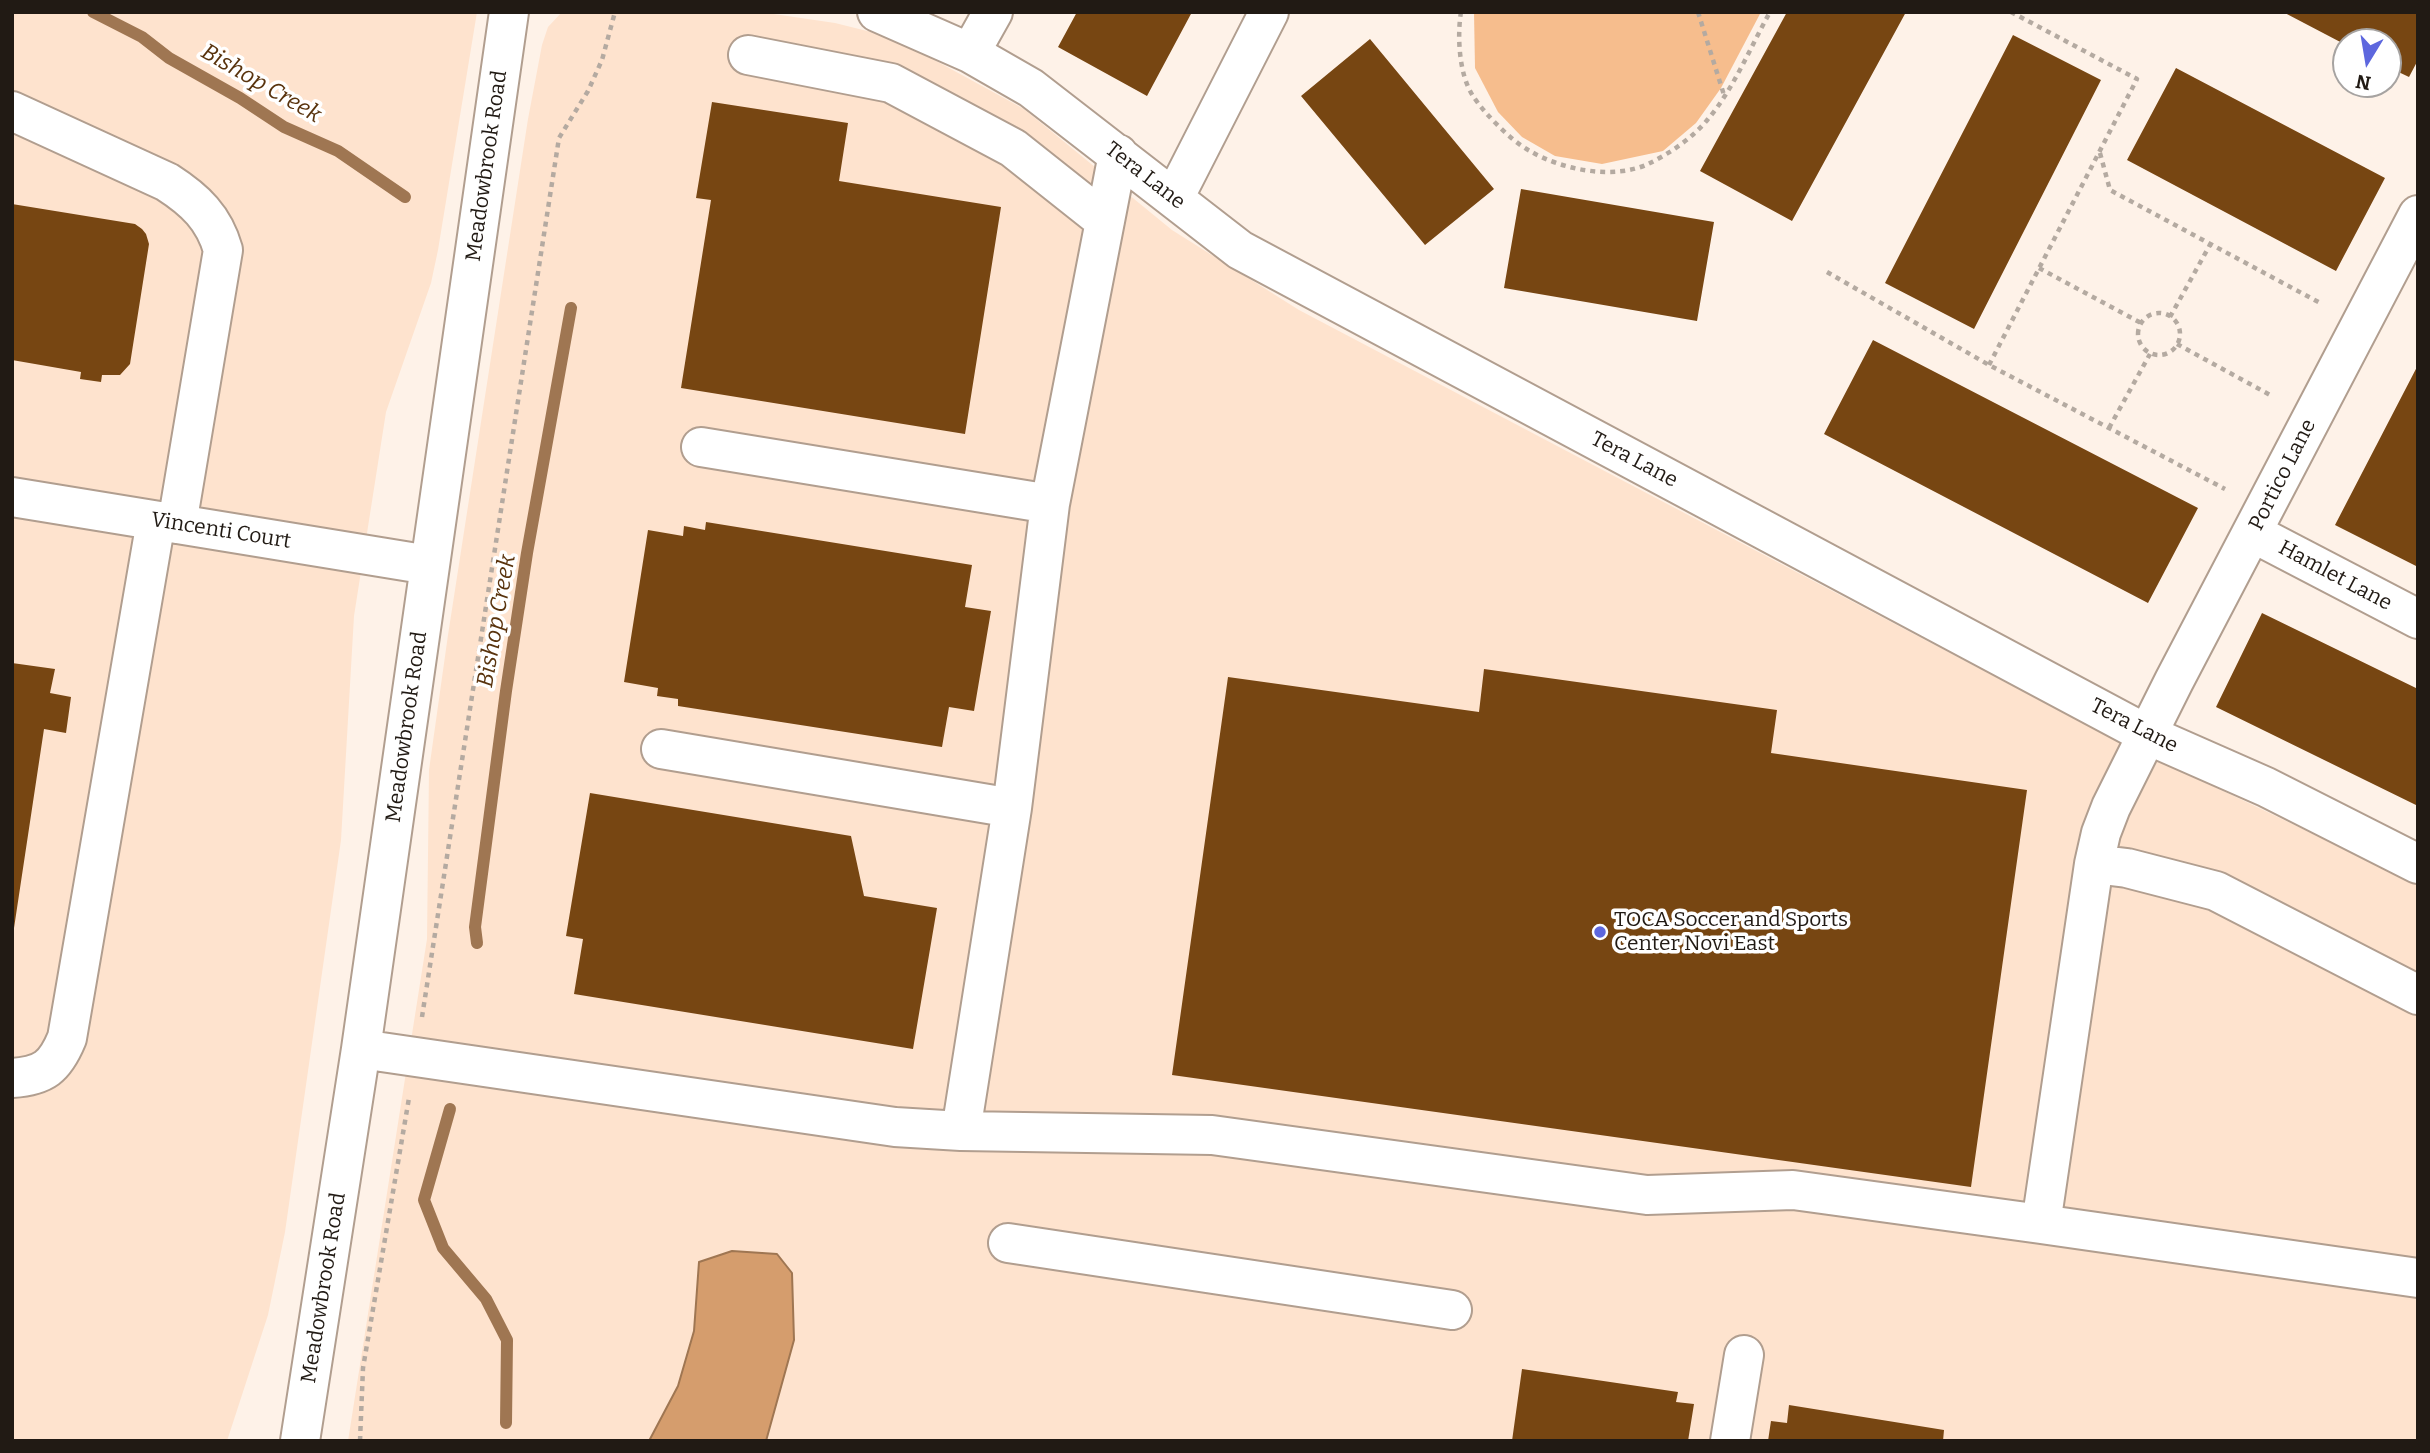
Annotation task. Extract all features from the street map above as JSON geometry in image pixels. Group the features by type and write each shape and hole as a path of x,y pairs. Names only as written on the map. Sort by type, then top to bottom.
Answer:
{"street":[{"name":"Meadowbrook Road","path":"300,1441 361,1049 509,12"},
{"name":"Tera Lane","path":"877,12 970,53 1031,88 1240,250 2148,735 2266,787 2418,864"},
{"path":"970,53 993,12"},
{"path":"1174,198 1269,12"},
{"path":"748,55 891,83 1013,148 1105,221"},
{"path":"12,111 167,182 190,197 218,231 222,250 166,522 67,1038 61,1054 47,1069 30,1077 12,1078"},
{"path":"961,1131 1012,808 1050,504 1118,154"},
{"name":"Portico Lane","path":"2041,1224 2094,864 2101,833 2111,807 2174,681 2418,215"},
{"path":"701,447 1050,504"},
{"name":"Vincenti Court","path":"12,497 429,565"},
{"name":"Hamlet Lane","path":"2253,533 2418,619"},
{"path":"661,749 1012,808"},
{"path":"2094,864 2127,868 2216,891 2418,995"},
{"path":"361,1049 895,1127 961,1131 1212,1135 1647,1195 1793,1190 2418,1278"},
{"path":"1008,1243 1452,1311"},
{"path":"1730,1441 1744,1355"}],"path":[{"path":"360,1441 362,1368 416,1057 559,138 597,70 615,12"},
{"path":"1461,12 1458,32 1461,63 1471,94 1497,123 1528,151 1559,165 1607,173 1647,164 1682,143 1708,120 1770,12"},
{"path":"1698,12 1724,95"},
{"path":"1989,365 2137,79 2011,12"},
{"path":"2099,152 2110,190 2322,304"},
{"path":"2170,317 2211,243"},
{"path":"2039,268 2141,323"},
{"path":"1827,272 1989,365 2225,489"},
{"path":"2160,313 2170,317 2178,324 2178,344 2165,354 2150,354 2138,340 2141,323 2153,314 2160,313"},
{"path":"2178,344 2272,396"},
{"path":"2109,428 2150,354"}],"shaded area":[{"path":"12,12 477,12 431,283 386,412 354,616 341,840 285,1232 268,1315 227,1441 12,1441"},
{"path":"562,12 760,12 835,23 907,45 1024,109 1172,230 1299,310 2100,732 2418,884 2418,1441 348,1441 427,939 429,770 448,635 528,119 542,45 548,27"},
{"path":"1474,12 1761,12 1721,88 1696,123 1663,151 1602,164 1555,156 1522,137 1498,112 1475,68"},
{"path":"732,1251 777,1254 792,1273 794,1340 766,1441 649,1441 678,1386 694,1331 699,1262"}],"building":[{"path":"1077,12 1192,12 1147,96 1058,47"},
{"path":"1787,12 1906,12 1792,221 1700,171"},
{"path":"2283,12 2418,12 2418,60 2409,77 2402,74 2402,28 2332,28 2332,38"},
{"path":"2013,35 2101,80 1974,329 1885,283"},
{"path":"1370,39 1494,189 1425,245 1301,96"},
{"path":"2176,68 2385,178 2336,271 2127,160"},
{"path":"712,102 848,123 839,181 1001,207 965,434 681,388 711,200 696,198"},
{"path":"1521,189 1714,222 1697,321 1504,288"},
{"path":"12,204 135,224 146,234 149,244 130,364 120,375 102,375 101,382 80,379 81,372 12,360"},
{"path":"1873,340 2198,508 2148,603 1824,434"},
{"path":"2418,365 2418,567 2335,525"},
{"path":"706,522 972,565 965,607 991,611 974,711 949,707 942,747 678,706 678,699 657,696 658,688 624,682 648,530 683,536 684,526 705,530"},
{"path":"2262,613 2418,689 2418,806 2216,707"},
{"path":"12,663 55,669 50,693 71,697 66,733 44,729 14,928"},
{"name":"TOCA Soccer and Sports Center Novi East","path":"1484,669 1777,710 1771,753 2027,790 1971,1187 1172,1075 1228,677 1479,712"},
{"path":"590,793 851,836 864,896 937,908 913,1049 574,994 583,939 566,936"},
{"path":"1522,1369 1678,1392 1676,1402 1694,1404 1688,1441 1512,1441"},
{"path":"1789,1405 1944,1430 1943,1441 1768,1441 1771,1421 1787,1423"}],"waterway":[{"name":"Bishop Creek","path":"93,12 142,37 169,58 240,98 284,127 338,151 405,197"},
{"name":"Bishop Creek","path":"477,943 475,927 506,691 527,553 571,308"},
{"name":"Bishop Creek","path":"450,1109 424,1200 443,1248 486,1299 507,1340 506,1423"}],"place":[{"name":"TOCA Soccer and Sports Center Novi East","path":"1600,932"}]}
